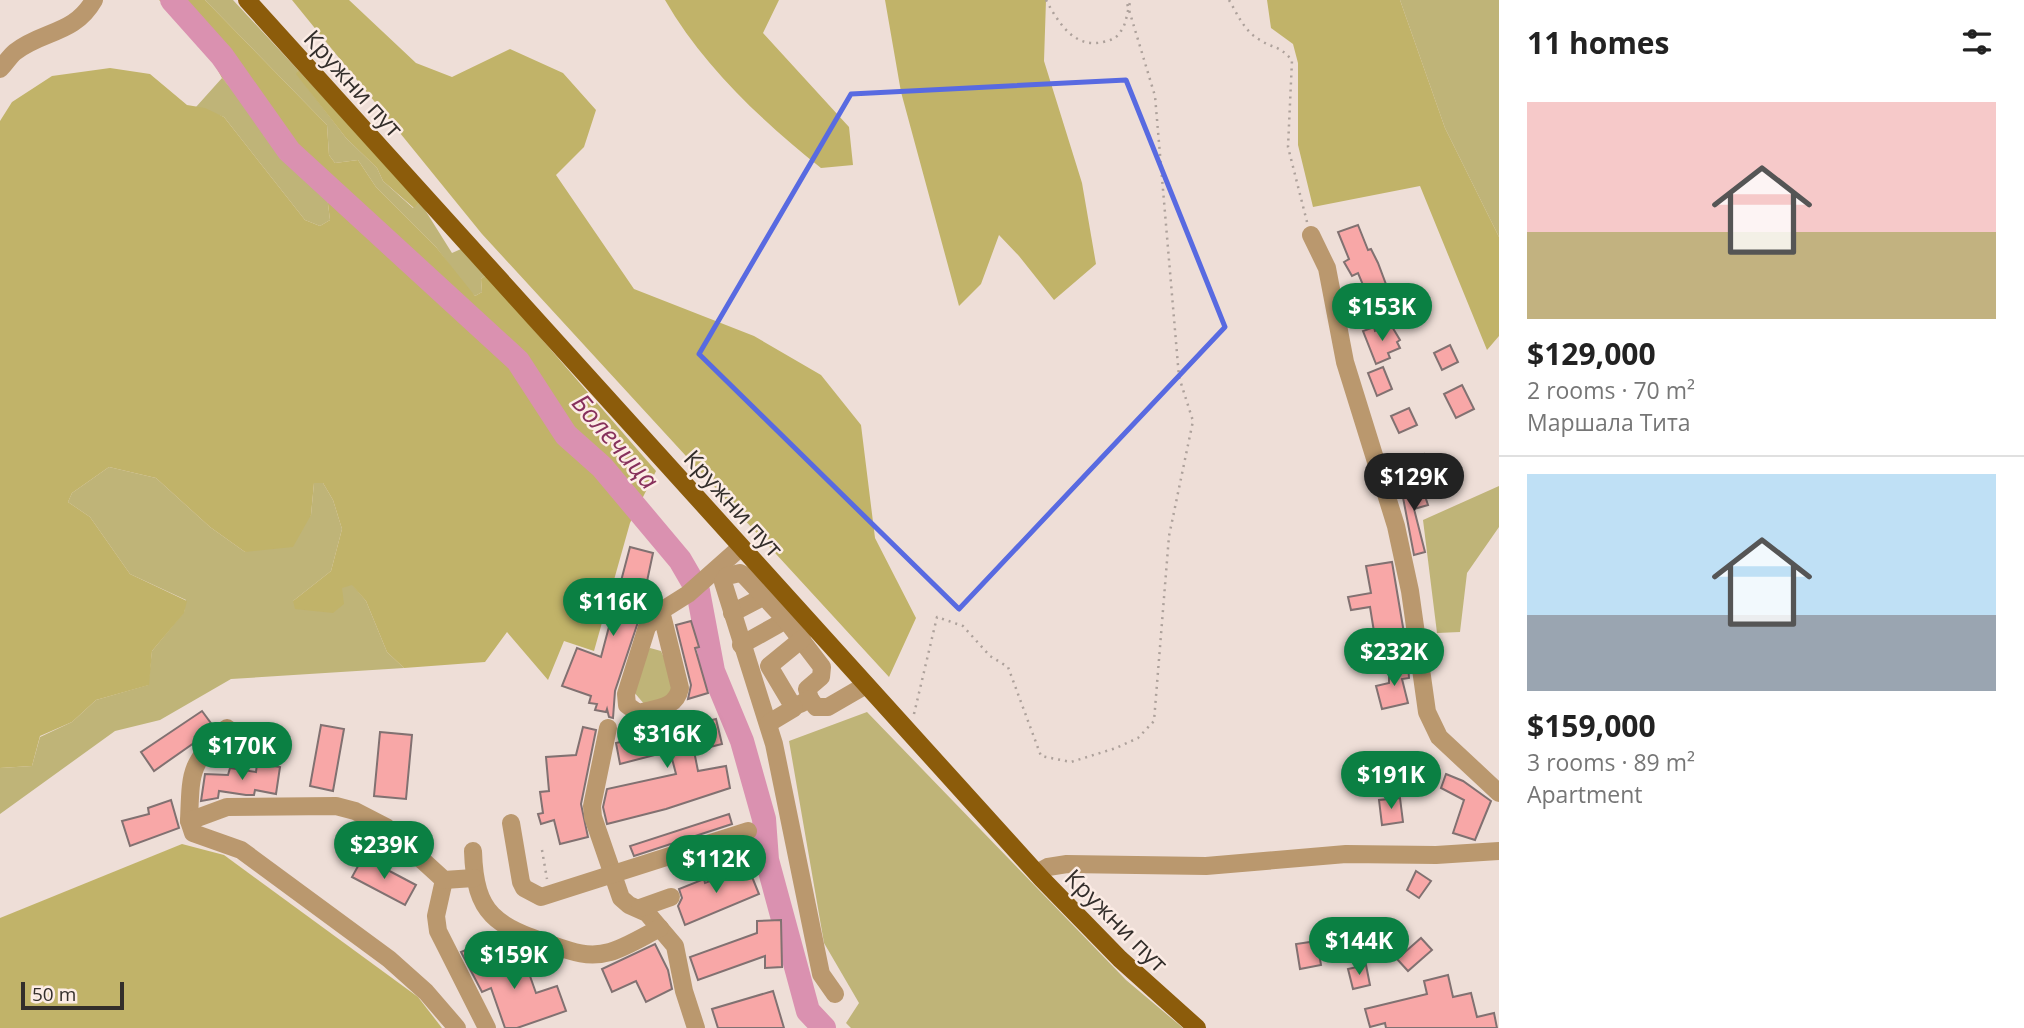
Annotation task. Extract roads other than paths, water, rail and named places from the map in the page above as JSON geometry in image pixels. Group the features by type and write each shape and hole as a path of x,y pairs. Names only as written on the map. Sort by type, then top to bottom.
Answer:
{"main road":[{"name":"Кружни пут","path":"247,0 1037,873 1120,959 1197,1028"}],"street":[{"path":"0,69 15,52 73,24 85,15 94,0"},
{"path":"1311,235 1327,268 1345,362 1396,526 1410,591 1427,712 1439,737 1499,793"},
{"path":"661,611 680,688 678,697 671,705 638,713 627,705 626,694 640,640 661,611 688,594 741,547"},
{"path":"835,994 821,974 769,723 741,645 723,582 727,576 740,573 786,620 822,667 821,677 807,689 816,707 828,707 866,685"},
{"path":"732,612 763,597"},
{"path":"741,645 786,620"},
{"path":"794,708 769,666 802,639"},
{"path":"769,723 810,699"},
{"path":"227,727 208,746 191,772 189,821 193,832 241,850 390,960 426,992 457,1028"},
{"path":"608,728 592,806 621,898 629,905 640,908 675,946 684,991 696,1028"},
{"path":"189,821 227,807 336,806 355,811 386,827 444,880 474,878"},
{"path":"511,824 524,888 541,897 748,831"},
{"path":"1037,873 1048,867 1067,864 1224,865 1346,854 1436,855 1499,851"},
{"path":"473,852 474,878 490,914 501,924 579,954 612,952 660,929"},
{"path":"444,880 436,916 438,932 487,1028"},
{"path":"640,908 671,898"}],"waterway":[{"name":"Болечица","path":"172,0 222,56 289,151 518,361 566,435 602,467 680,560 698,591 713,671 742,741 764,819 767,860 808,1011 824,1028"}]}
